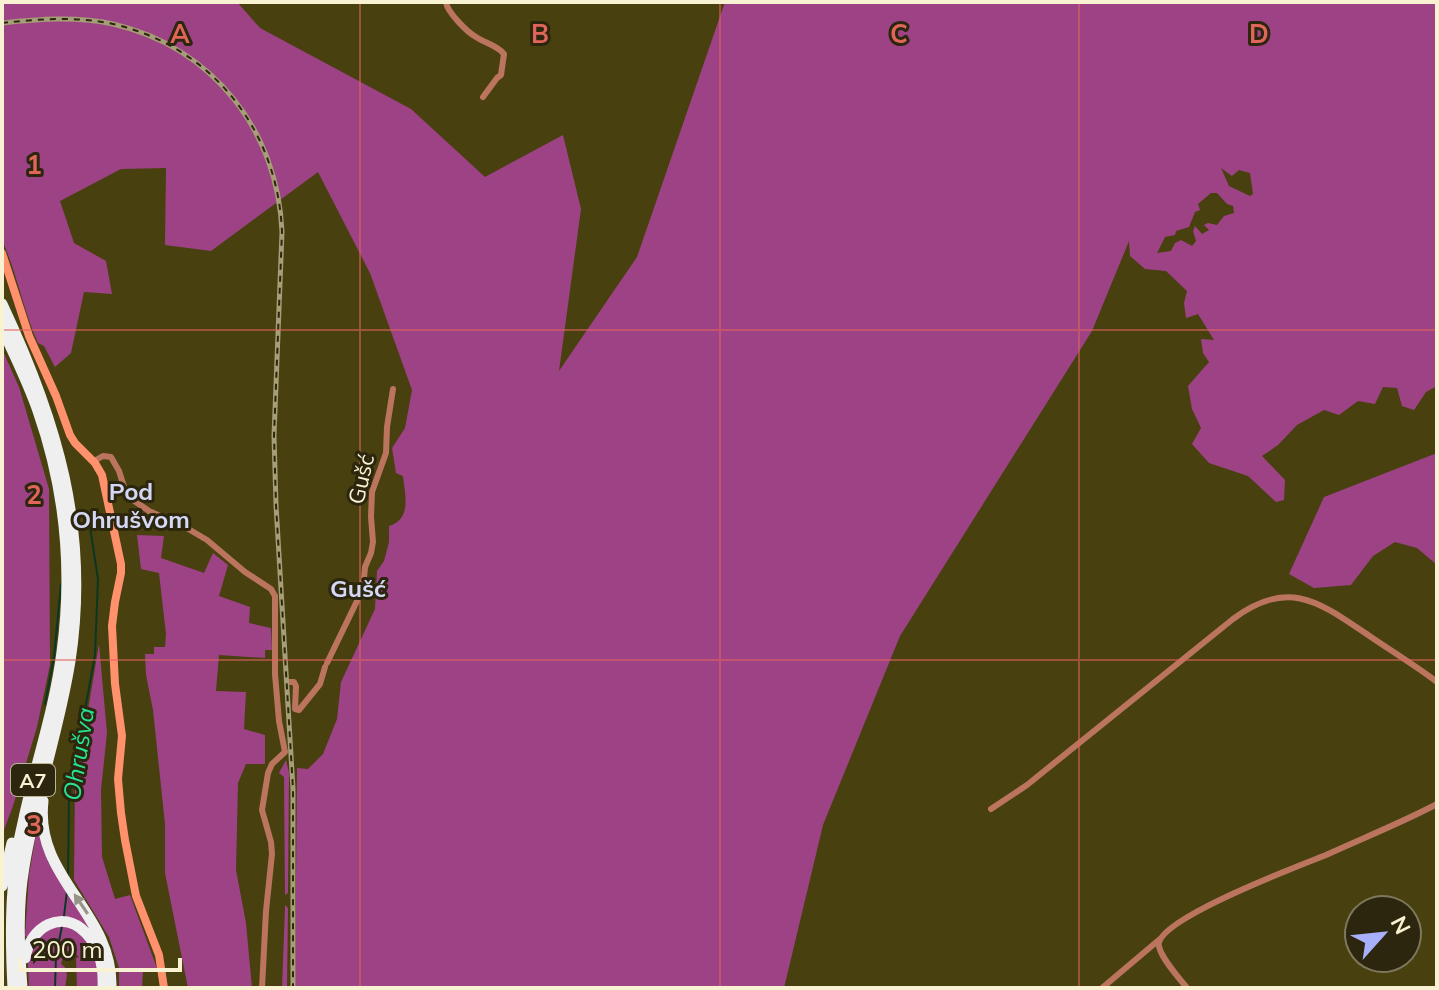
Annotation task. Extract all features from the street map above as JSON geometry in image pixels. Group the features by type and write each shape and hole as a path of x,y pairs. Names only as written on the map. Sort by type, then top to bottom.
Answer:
{"highway":[{"name":"A7","path":"2,304 38,386 62,464 73,528 71,597 58,678 16,855 11,916 24,988"},
{"name":"A7","path":"2,327 37,409 54,466 71,597"},
{"path":"71,597 79,620 74,666 45,790 43,830 53,860 92,921 110,965 111,988"},
{"path":"2,886 50,699 62,613 71,597"},
{"path":"19,963 31,939 47,925 68,923 84,930 102,950 103,988"},
{"name":"A7","path":"13,988 19,963"}],"street":[{"path":"446,2 449,12 474,36 504,54 501,75 483,97"},
{"path":"2,253 34,349 70,435 99,467 104,481 121,564 112,626 122,736 119,792 138,903 162,964 164,988"},
{"name":"Gušć","path":"283,682 294,682 295,709 299,710 317,690 357,601 373,542 372,492 386,453 393,389"},
{"path":"94,461 103,456 111,457 125,490 136,503 207,540 273,591 276,605 275,639 283,682 279,721 285,752 269,770 262,810 272,854 262,988"},
{"path":"991,809 1027,785 1243,611 1272,599 1290,597 1309,600 1341,617 1437,682"},
{"path":"1341,617 1346,609"},
{"path":"1179,650 1185,657"},
{"path":"1116,699 1122,707"},
{"path":"1102,988 1181,922 1218,901 1437,804"},
{"path":"1160,939 1162,956 1187,988"}],"shaded area":[{"path":"2,2 237,2 260,28 411,109 485,177 563,135 581,209 559,371 637,257 725,2 1437,2 1437,386 1426,392 1414,410 1402,406 1397,388 1383,387 1375,404 1358,401 1339,415 1324,410 1297,425 1262,456 1285,480 1284,500 1276,502 1248,476 1209,463 1192,444 1201,428 1192,409 1188,386 1209,362 1203,353 1201,339 1214,340 1198,314 1186,318 1184,303 1187,291 1166,271 1145,269 1130,256 1129,241 1092,331 900,636 823,825 784,988 295,988 297,768 308,769 323,754 337,719 341,682 375,609 377,571 384,561 389,526 401,518 406,498 403,476 396,473 392,448 405,428 412,390 370,273 318,172 211,251 165,245 166,168 121,169 60,201 74,243 106,261 112,294 84,292 71,353 55,367 44,346 38,343 2,240","holes":["1221,168 1232,176 1239,170 1250,173 1253,194 1250,196 1229,186","1211,193 1217,193 1233,206 1234,213 1224,216 1217,225 1204,225 1209,230 1202,234 1195,226 1196,241 1192,246 1181,240 1175,243 1171,251 1157,253 1165,237 1189,227 1195,212 1200,210 1198,204"]},
{"path":"2,349 19,387 49,489 50,665 37,727 2,835"},
{"path":"1437,453 1437,565 1417,548 1395,542 1373,556 1351,585 1314,588 1289,574 1324,497"},
{"path":"137,535 164,536 161,558 204,573 213,553 228,565 219,596 250,607 249,623 271,628 272,650 265,650 265,658 219,655 216,691 246,692 244,729 265,735 265,764 246,764 238,783 236,870 246,923 252,988 188,988 165,873 165,824 153,710 146,675 145,654 154,654 154,647 165,647 166,634 159,573 141,569"},
{"path":"99,644 107,733 101,790 102,857 115,899 130,895 158,971 143,971 142,988 119,988 119,968 109,937 74,880 75,788"},
{"path":"286,760 289,773 288,893 285,895 284,777 279,773"},
{"path":"37,828 48,862 96,936 99,988 77,988 76,958 79,957 73,951 65,951 61,964 67,975 65,988 29,988 28,962 33,941 25,936 29,875"},
{"path":"285,905 288,908 287,988 282,988 285,908"}],"waterway":[{"name":"Ohrušva","path":"68,876 69,797 95,655 98,579 89,521"},
{"path":"45,704 54,657 61,584"},
{"name":"Ohrušva","path":"64,916 67,891"},
{"name":"Ohrušva","path":"55,988 56,957 62,926"}],"railway":[{"path":"2,23 58,19 99,21 149,35 181,52 209,73 234,99 253,128 268,160 278,195 282,232 274,436 293,789 293,988"}],"district":[{"name":"Pod Ohrušvom","path":"131,505"},
{"name":"Gušć","path":"358,588"}]}
